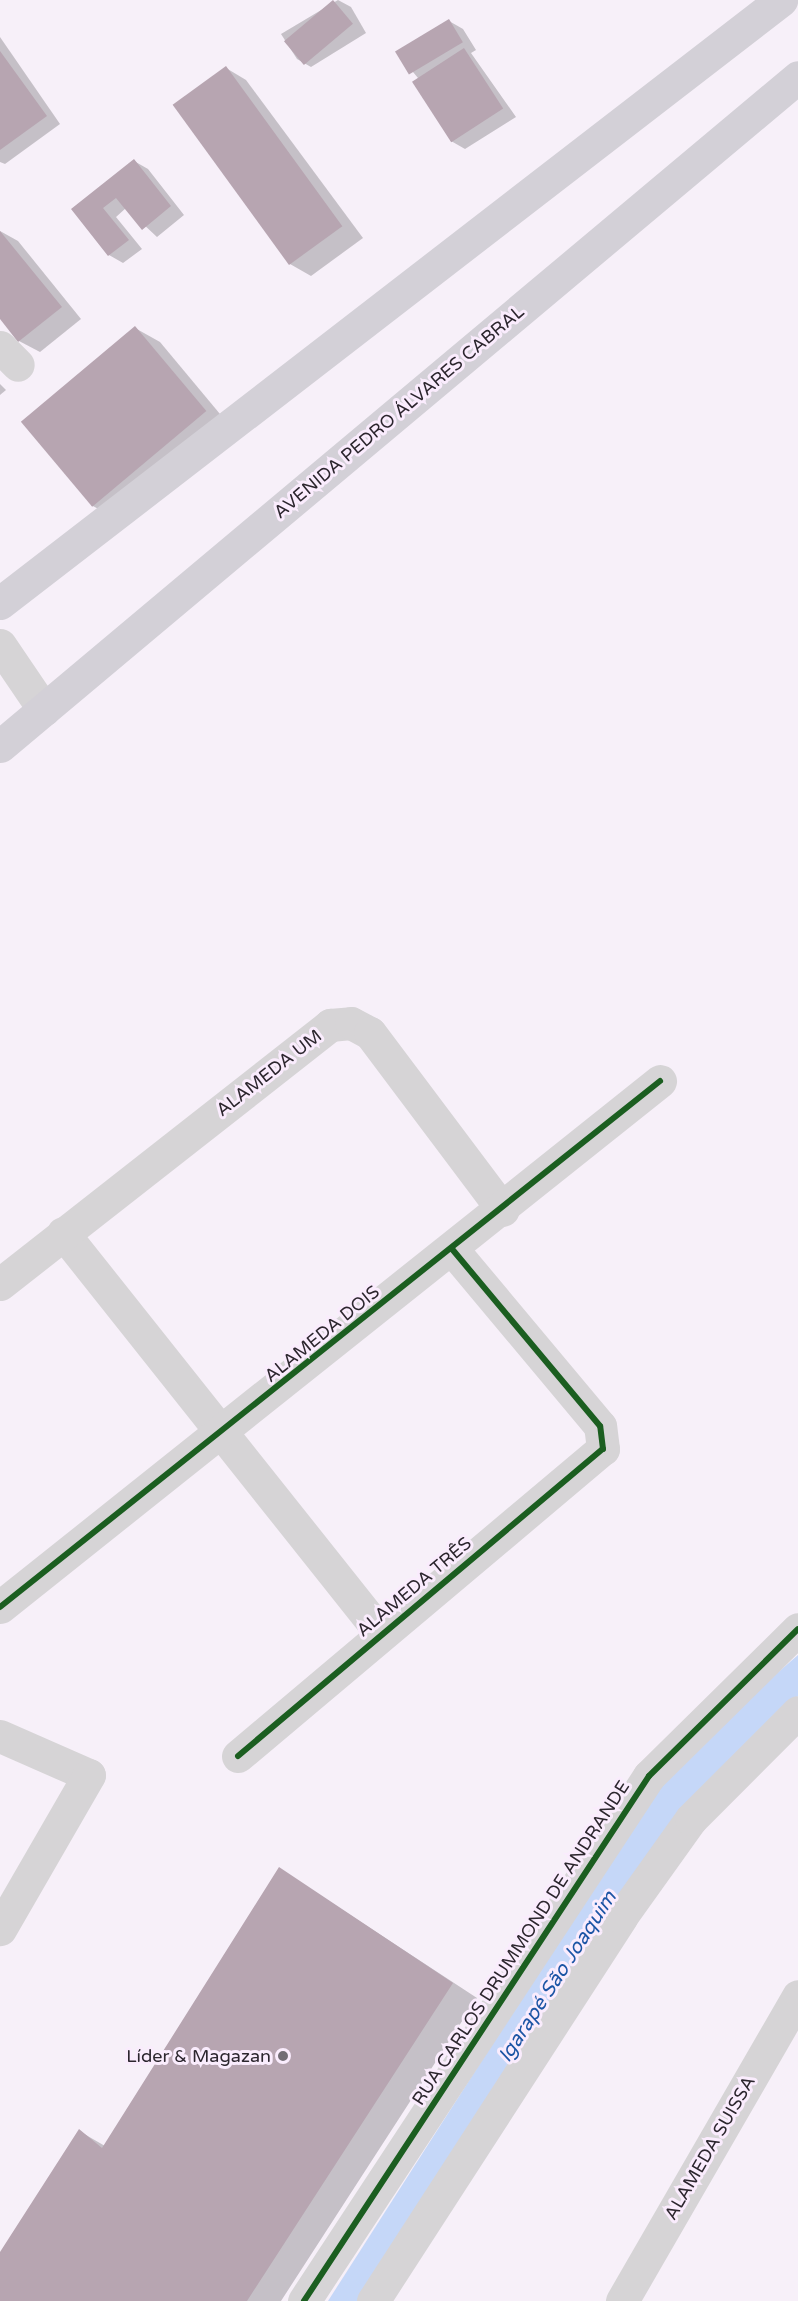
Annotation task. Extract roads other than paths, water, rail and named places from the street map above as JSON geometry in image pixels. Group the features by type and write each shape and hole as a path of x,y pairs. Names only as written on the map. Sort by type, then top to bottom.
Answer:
{"main road":[{"path":"0,603 781,0"},
{"name":"AVENIDA PEDRO ÁLVARES CABRAL","path":"0,747 798,76"}],"street":[{"path":"0,645 44,710"},
{"name":"ALAMEDA UM","path":"0,1284 330,1025 351,1023 370,1033 503,1210"},
{"name":"ALAMEDA DOIS","path":"0,1607 503,1210 660,1081"},
{"path":"63,1233 381,1633"},
{"name":"ALAMEDA TRÊS","path":"238,1755 603,1449 605,1440 600,1426 452,1249"},
{"name":"RUA CARLOS DRUMMOND DE ANDRANDE","path":"304,2301 649,1776 798,1629"},
{"path":"374,2301 621,1917 685,1827 798,1712"},
{"path":"0,1736 90,1775 0,1929"},
{"name":"ALAMEDA SUISSA","path":"622,2301 798,1996"}],"water":[{"name":"Igarapé São Joaquim","path":"798,1655 798,1696 362,2301 328,2301 671,1765"}],"place":[{"name":"Líder & Magazan","path":"283,2056"}]}
